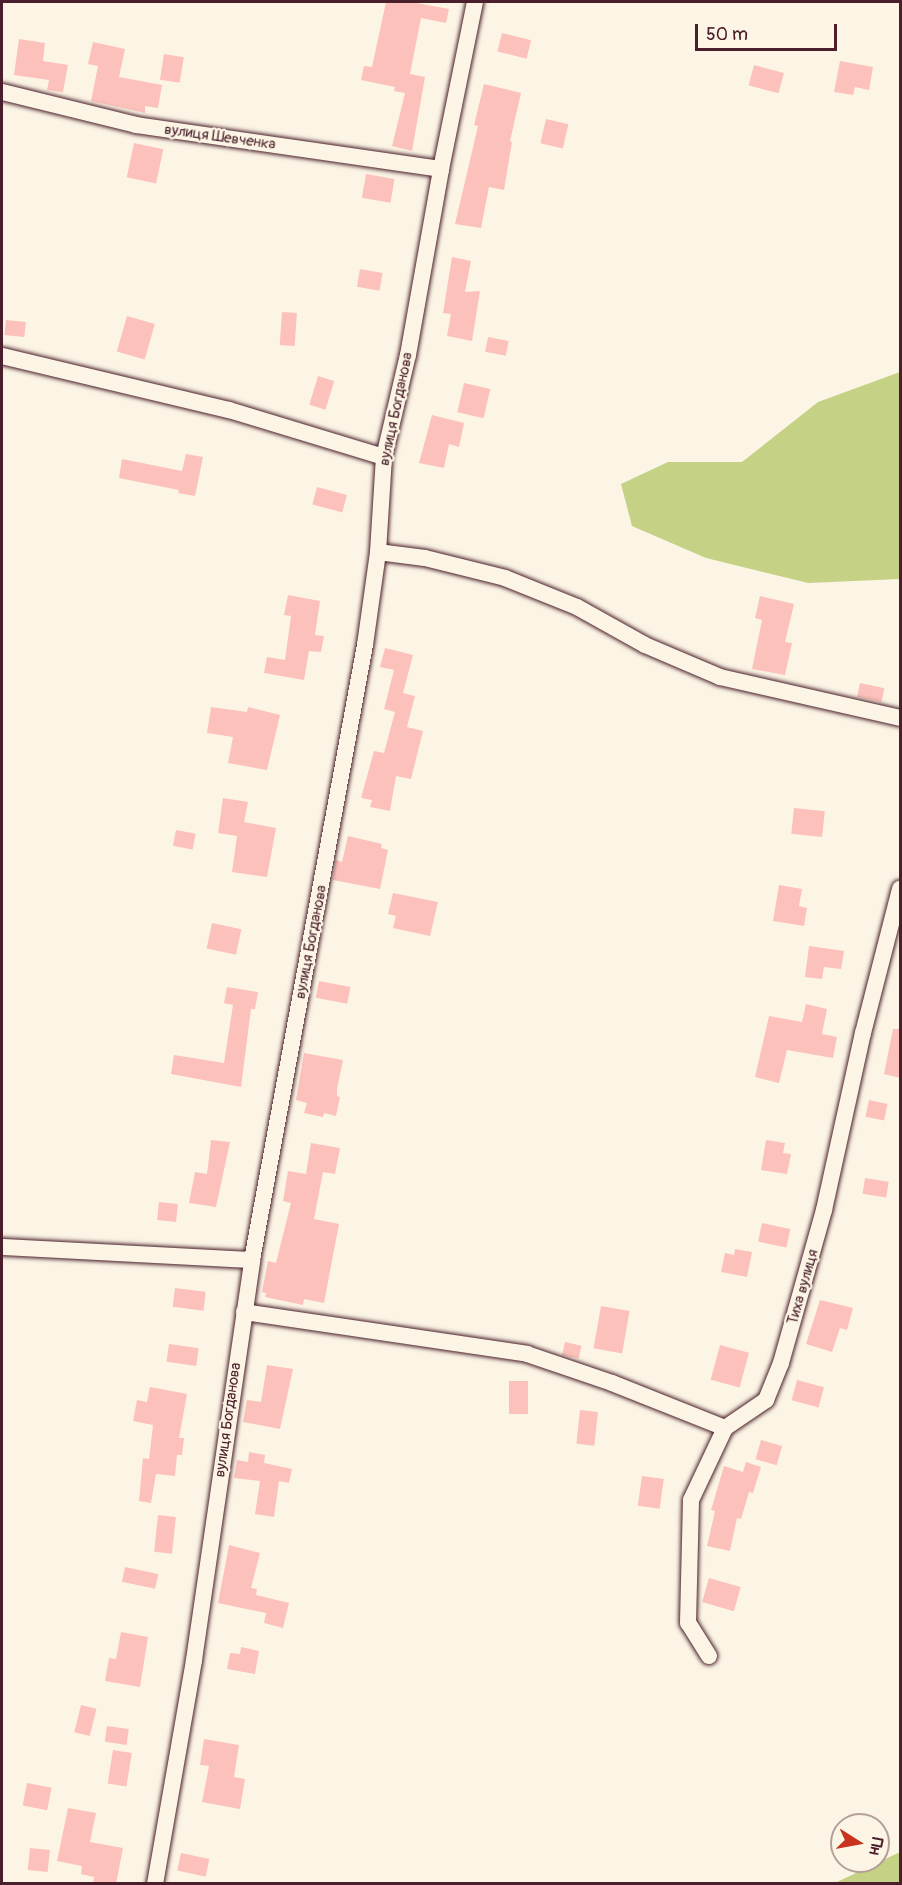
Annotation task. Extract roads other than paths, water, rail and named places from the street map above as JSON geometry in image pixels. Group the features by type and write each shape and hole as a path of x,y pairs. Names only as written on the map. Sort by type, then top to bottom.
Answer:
{"street":[{"name":"вулиця Богданова","path":"155,1884 194,1660 252,1260 344,766 378,552 384,457 408,355 441,169 476,2"},
{"name":"вулиця Шевченка","path":"2,92 136,124 441,169"},
{"path":"2,356 229,410 384,457"},
{"path":"378,552 425,558 505,578 577,607 645,645 720,677 900,718"},
{"name":"Тиха вулиця","path":"725,1428 766,1400 781,1363 825,1210 863,1033 900,889"},
{"path":"2,1247 252,1260"},
{"path":"244,1312 526,1354 612,1383 725,1428 691,1500 688,1623 709,1656"}]}
